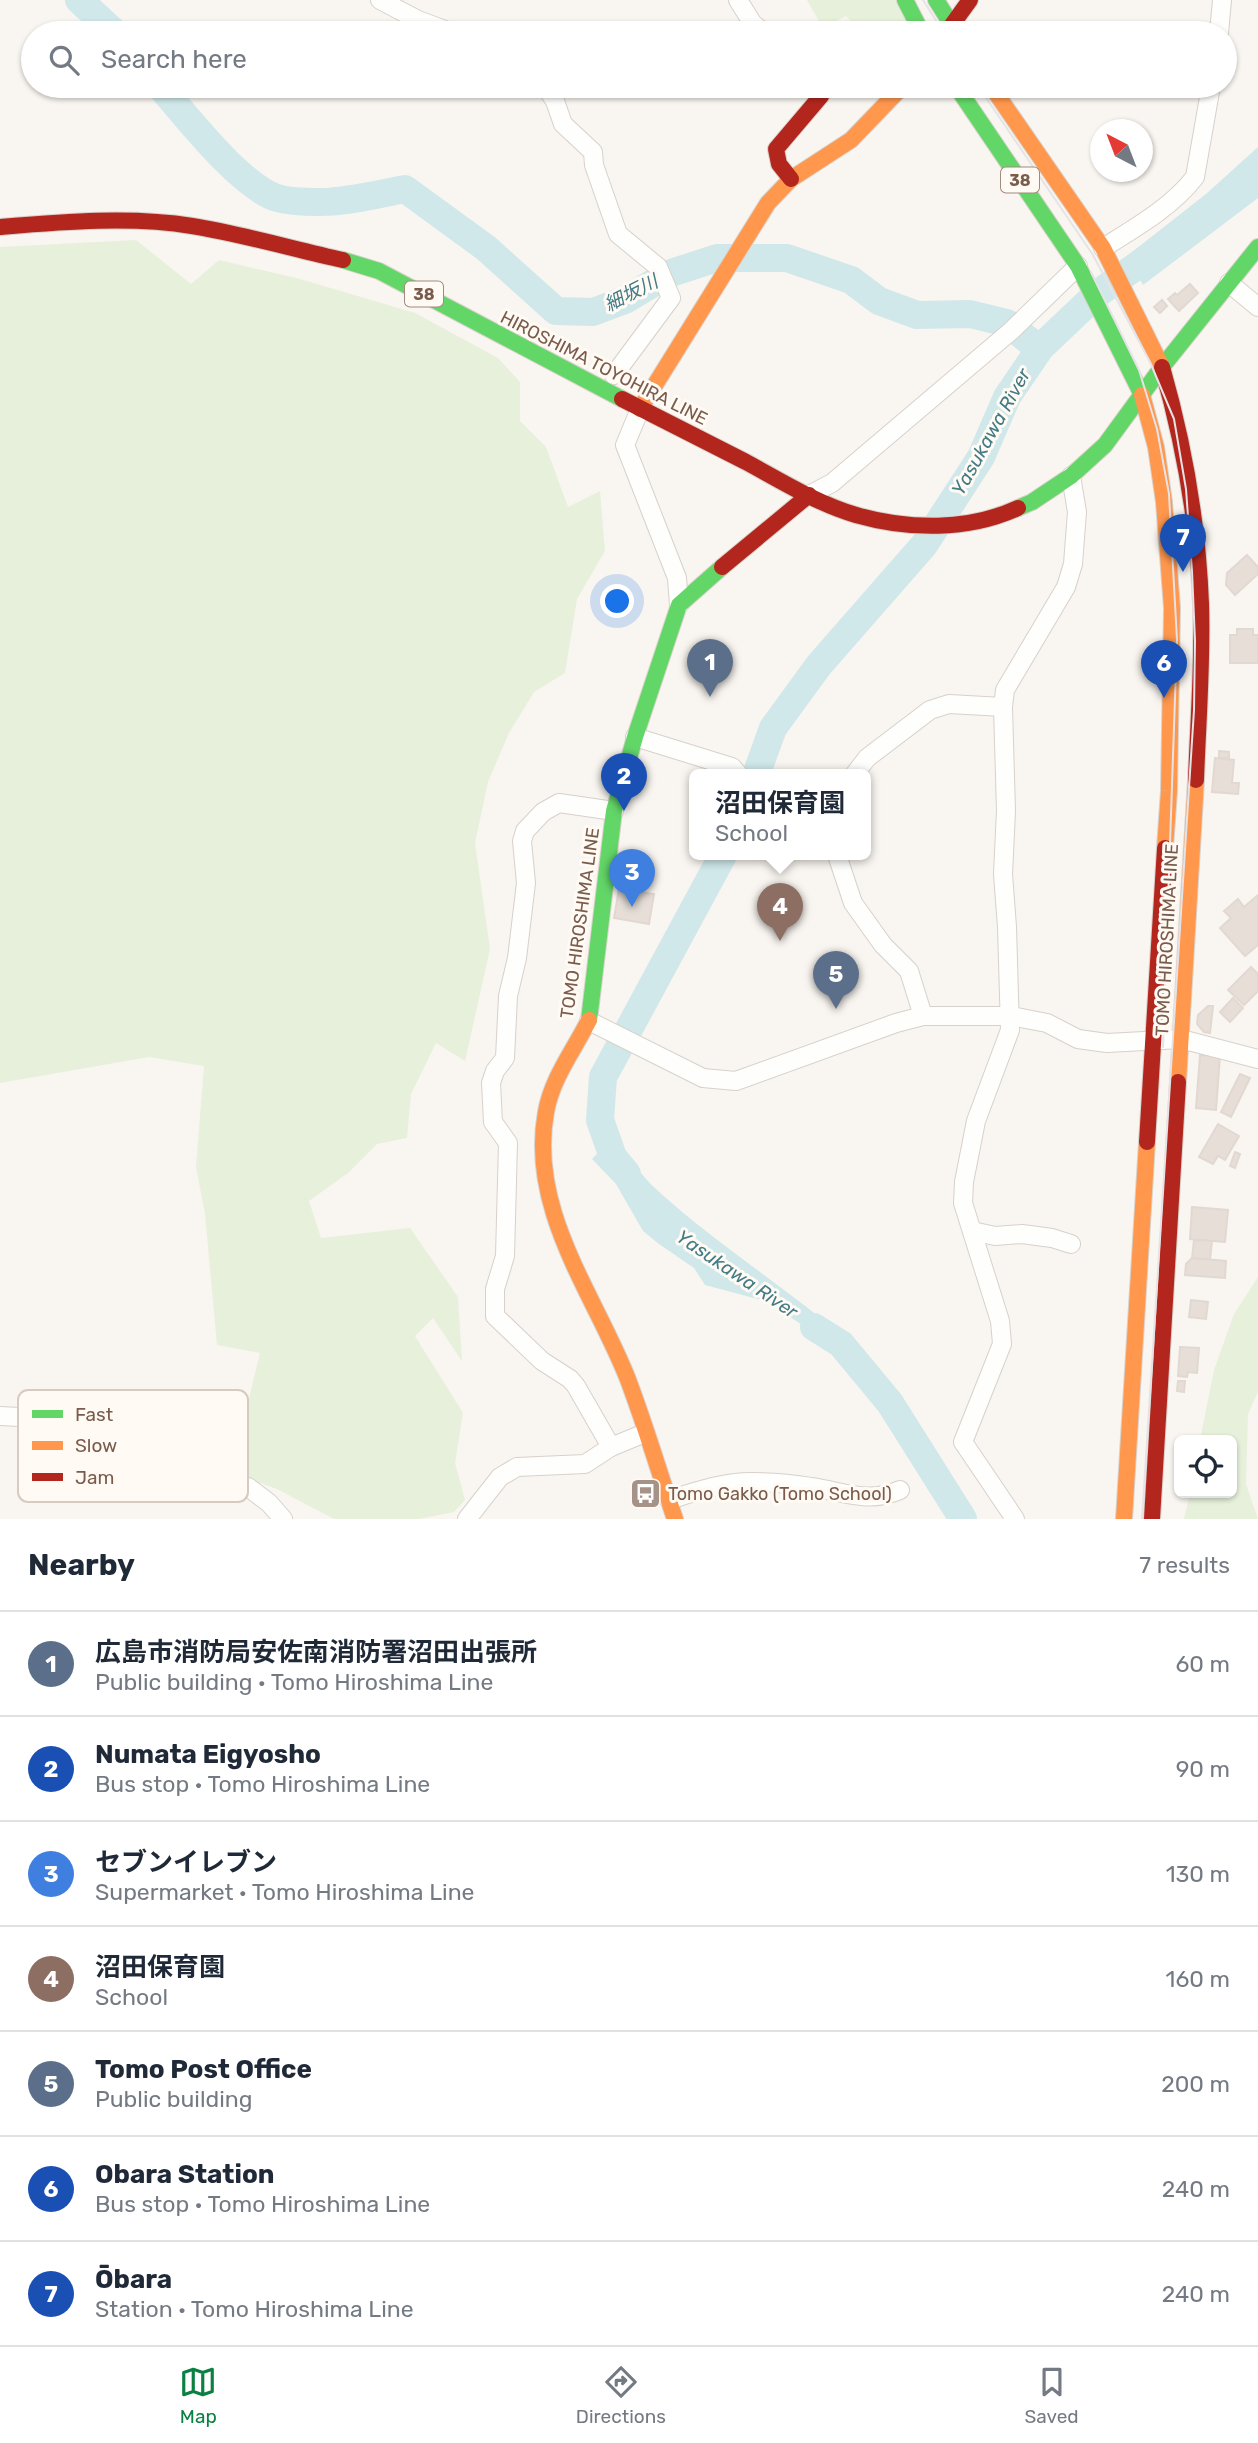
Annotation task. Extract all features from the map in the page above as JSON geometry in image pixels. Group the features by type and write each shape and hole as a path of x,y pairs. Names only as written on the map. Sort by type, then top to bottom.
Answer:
{"main road":[{"path":"905,0 916,21"},
{"path":"936,0 947,21"},
{"path":"957,21 970,0"},
{"path":"791,179 779,164 776,149 819,98"},
{"path":"640,409 768,203 791,179 851,140 891,98"},
{"name":"38","path":"964,98 1081,270 1142,395"},
{"name":"38","path":"999,98 1105,252 1162,367"},
{"name":"HIROSHIMA TOYOHIRA LINE","path":"0,227 46,223 129,222 191,226 379,271 809,495 856,515 905,524 971,524 999,517 1032,502 1071,476 1105,445 1162,367 1258,247"},
{"name":"TOMO HIROSHIMA LINE","path":"1152,1519 1196,790 1201,604 1190,494 1180,431 1162,367"},
{"name":"TOMO HIROSHIMA LINE","path":"1125,1519 1169,791 1172,608 1164,502 1156,447 1142,395"},
{"name":"TOMO HIROSHIMA LINE","path":"675,1519 627,1378 596,1307 566,1251 552,1210 542,1148 545,1111 554,1084 595,1024 614,811 635,737 679,605 809,495"},
{"path":"1169,791 1196,790"}],"street":[{"path":"380,0 421,21"},
{"path":"738,0 751,21"},
{"path":"1220,21 1222,0"},
{"path":"552,98 563,124 593,152 594,166 618,234 658,267 670,293 694,319"},
{"path":"1105,252 1187,188 1195,177 1209,98"},
{"path":"809,495 832,483 1081,270"},
{"path":"1230,283 1258,307"},
{"path":"614,375 670,293"},
{"path":"640,409 625,444 677,578 679,605"},
{"path":"1015,1519 963,1442 1002,1344 1000,1321 963,1203 964,1182 976,1121 1010,1030 1003,874 1006,811 1003,708 1005,690 1066,587 1073,564 1077,512 1071,476"},
{"path":"859,769 867,758 930,710 949,704 1003,708"},
{"path":"635,737 729,769"},
{"path":"611,1447 576,1386 542,1361 495,1316 495,1289 505,1256 508,1143 492,1122 491,1083 495,1071 505,1058 508,996 517,958 526,883 522,841 525,831 543,812 559,803 614,811"},
{"path":"839,860 853,903 883,945 909,971 923,1016"},
{"path":"595,1024 704,1078 736,1081 896,1023 923,1016 1010,1016 1047,1023 1078,1038 1107,1043 1181,1039 1258,1059"},
{"path":"972,1231 995,1236 1022,1234 1071,1244"},
{"path":"0,1416 18,1417"},
{"path":"467,1519 500,1477 517,1467 585,1464 611,1447 645,1433"},
{"path":"669,1500 715,1485 752,1482 809,1486 867,1498 883,1497 900,1490"},
{"path":"248,1487 269,1503 283,1519"}],"green space":[{"path":"807,0 906,0 907,21 851,21 846,16 836,21 819,21"},
{"path":"136,240 191,284 219,260 300,279 415,313 498,358 520,382 520,421 546,447 568,507 600,491 605,551 577,599 565,673 534,692 509,733 488,782 475,843 490,949 465,1061 436,1043 411,1094 407,1138 377,1144 348,1173 309,1201 321,1238 410,1228 458,1297 462,1361 433,1318 415,1336 463,1413 455,1463 465,1500 454,1512 419,1519 334,1519 277,1489 248,1479 248,1402 260,1353 217,1345 205,1214 196,1167 204,1066 149,1057 0,1083 0,247"},
{"path":"1258,1277 1258,1392 1248,1414 1246,1484 1258,1519 1184,1519 1189,1498 1237,1498 1237,1435 1201,1435 1214,1370 1234,1314"}],"water":[{"path":"1258,147 1258,198 1143,285 1127,256 1206,194"},
{"path":"613,1137 646,1179 681,1211 850,1342 839,1353 815,1333 765,1301 705,1285 694,1268 643,1231 616,1184 592,1159"}],"building":[{"path":"1190,284 1198,293 1179,311 1168,299"},
{"path":"1162,300 1167,306 1160,313 1154,307"},
{"path":"1247,555 1258,567 1258,574 1235,595 1226,585 1227,573"},
{"path":"1237,629 1253,629 1253,635 1258,635 1258,663 1230,663 1230,635 1237,635"},
{"path":"1219,751 1229,752 1229,758 1219,758"},
{"path":"1215,758 1234,760 1232,783 1239,783 1238,794 1212,792"},
{"path":"619,889 654,894 649,924 614,918"},
{"path":"1258,895 1258,945 1245,956 1220,928 1231,918 1224,911 1238,899 1244,907"},
{"path":"1251,967 1258,974 1258,991 1244,1005 1228,990"},
{"path":"1233,998 1243,1008 1230,1022 1220,1012"},
{"path":"1208,1006 1213,1006 1210,1033 1204,1032 1197,1024 1198,1015"},
{"path":"1200,1055 1220,1056 1216,1110 1196,1108"},
{"path":"1240,1074 1250,1078 1231,1117 1221,1112"},
{"path":"1218,1124 1239,1136 1225,1160 1218,1156 1213,1164 1199,1157"},
{"path":"1235,1152 1240,1154 1235,1168 1230,1166"},
{"path":"1192,1207 1228,1210 1225,1242 1190,1239"},
{"path":"1194,1240 1212,1241 1210,1260 1192,1258"},
{"path":"1192,1258 1226,1261 1225,1278 1185,1275 1186,1264"},
{"path":"1191,1300 1208,1302 1206,1319 1189,1317"},
{"path":"1180,1347 1199,1348 1197,1373 1188,1372 1187,1377 1178,1376"},
{"path":"1178,1381 1185,1381 1184,1392 1177,1391"}],"waterway":[{"name":"細坂川","path":"79,0 102,21"},
{"name":"細坂川","path":"170,98 214,149 262,191 277,198 298,202 331,202 405,189 486,248 556,311 593,312 625,300 668,274 717,258 787,258 851,280 879,301 917,315 970,314 1007,323 1041,347"},
{"name":"Yasukawa River","path":"758,769 773,728 819,665 924,545 981,457 1007,397 1041,347 1097,294 1163,247"},
{"name":"Yasukawa River","path":"627,1174 613,1157 600,1120 603,1077 720,860"},
{"name":"Yasukawa River","path":"814,1327 841,1344 890,1403 963,1519"}],"tram line":[{"path":"923,0 936,21"},
{"path":"986,98 1093,255 1150,362 1174,419 1186,489 1195,641 1194,710 1142,1519"},
{"path":"1091,272 1139,370 1157,429 1169,494 1177,640 1163,1047"}],"traffic: fast":[{"path":"905,0 916,21"},
{"path":"936,0 949,21"},
{"path":"964,98 1078,266 1142,395"},
{"path":"1018,508 1071,476 1105,445 1162,367 1258,247"},
{"path":"343,260 379,271 622,399"},
{"path":"589,1020 614,811 635,737 679,605 722,567"}],"traffic: slow":[{"path":"640,409 768,203 791,179 851,140 891,98"},
{"path":"999,98 1103,248 1162,367"},
{"path":"1142,395 1156,447 1164,502 1172,608 1169,791 1165,848"},
{"path":"1178,1082 1196,780"},
{"path":"589,1020 558,1076 549,1100 543,1148 546,1182 567,1249 627,1377 675,1519"},
{"path":"1124,1519 1147,1142"}],"traffic: jam":[{"path":"955,21 970,0"},
{"path":"791,179 779,164 776,149 819,98"},
{"path":"0,227 96,221 169,223 230,233 343,260"},
{"path":"1162,367 1189,484 1197,544 1201,648 1196,780"},
{"path":"622,399 814,498 856,515 897,523 938,526 979,521 1018,508"},
{"path":"722,567 809,495"},
{"path":"1147,1142 1165,848"},
{"path":"1152,1519 1178,1082"}],"place":[{"name":"Ōbara","path":"1183,572"},
{"name":"広島市消防局安佐南消防署沼田出張所","path":"710,697"},
{"name":"Obara Station","path":"1164,698"},
{"name":"Numata Eigyosho","path":"624,811"},
{"name":"セブンイレブン","path":"632,907"},
{"name":"沼田保育園","path":"780,941"},
{"name":"Tomo Post Office","path":"836,1009"},
{"name":"Tomo Gakko (Tomo School)","path":"645,1494"}]}
